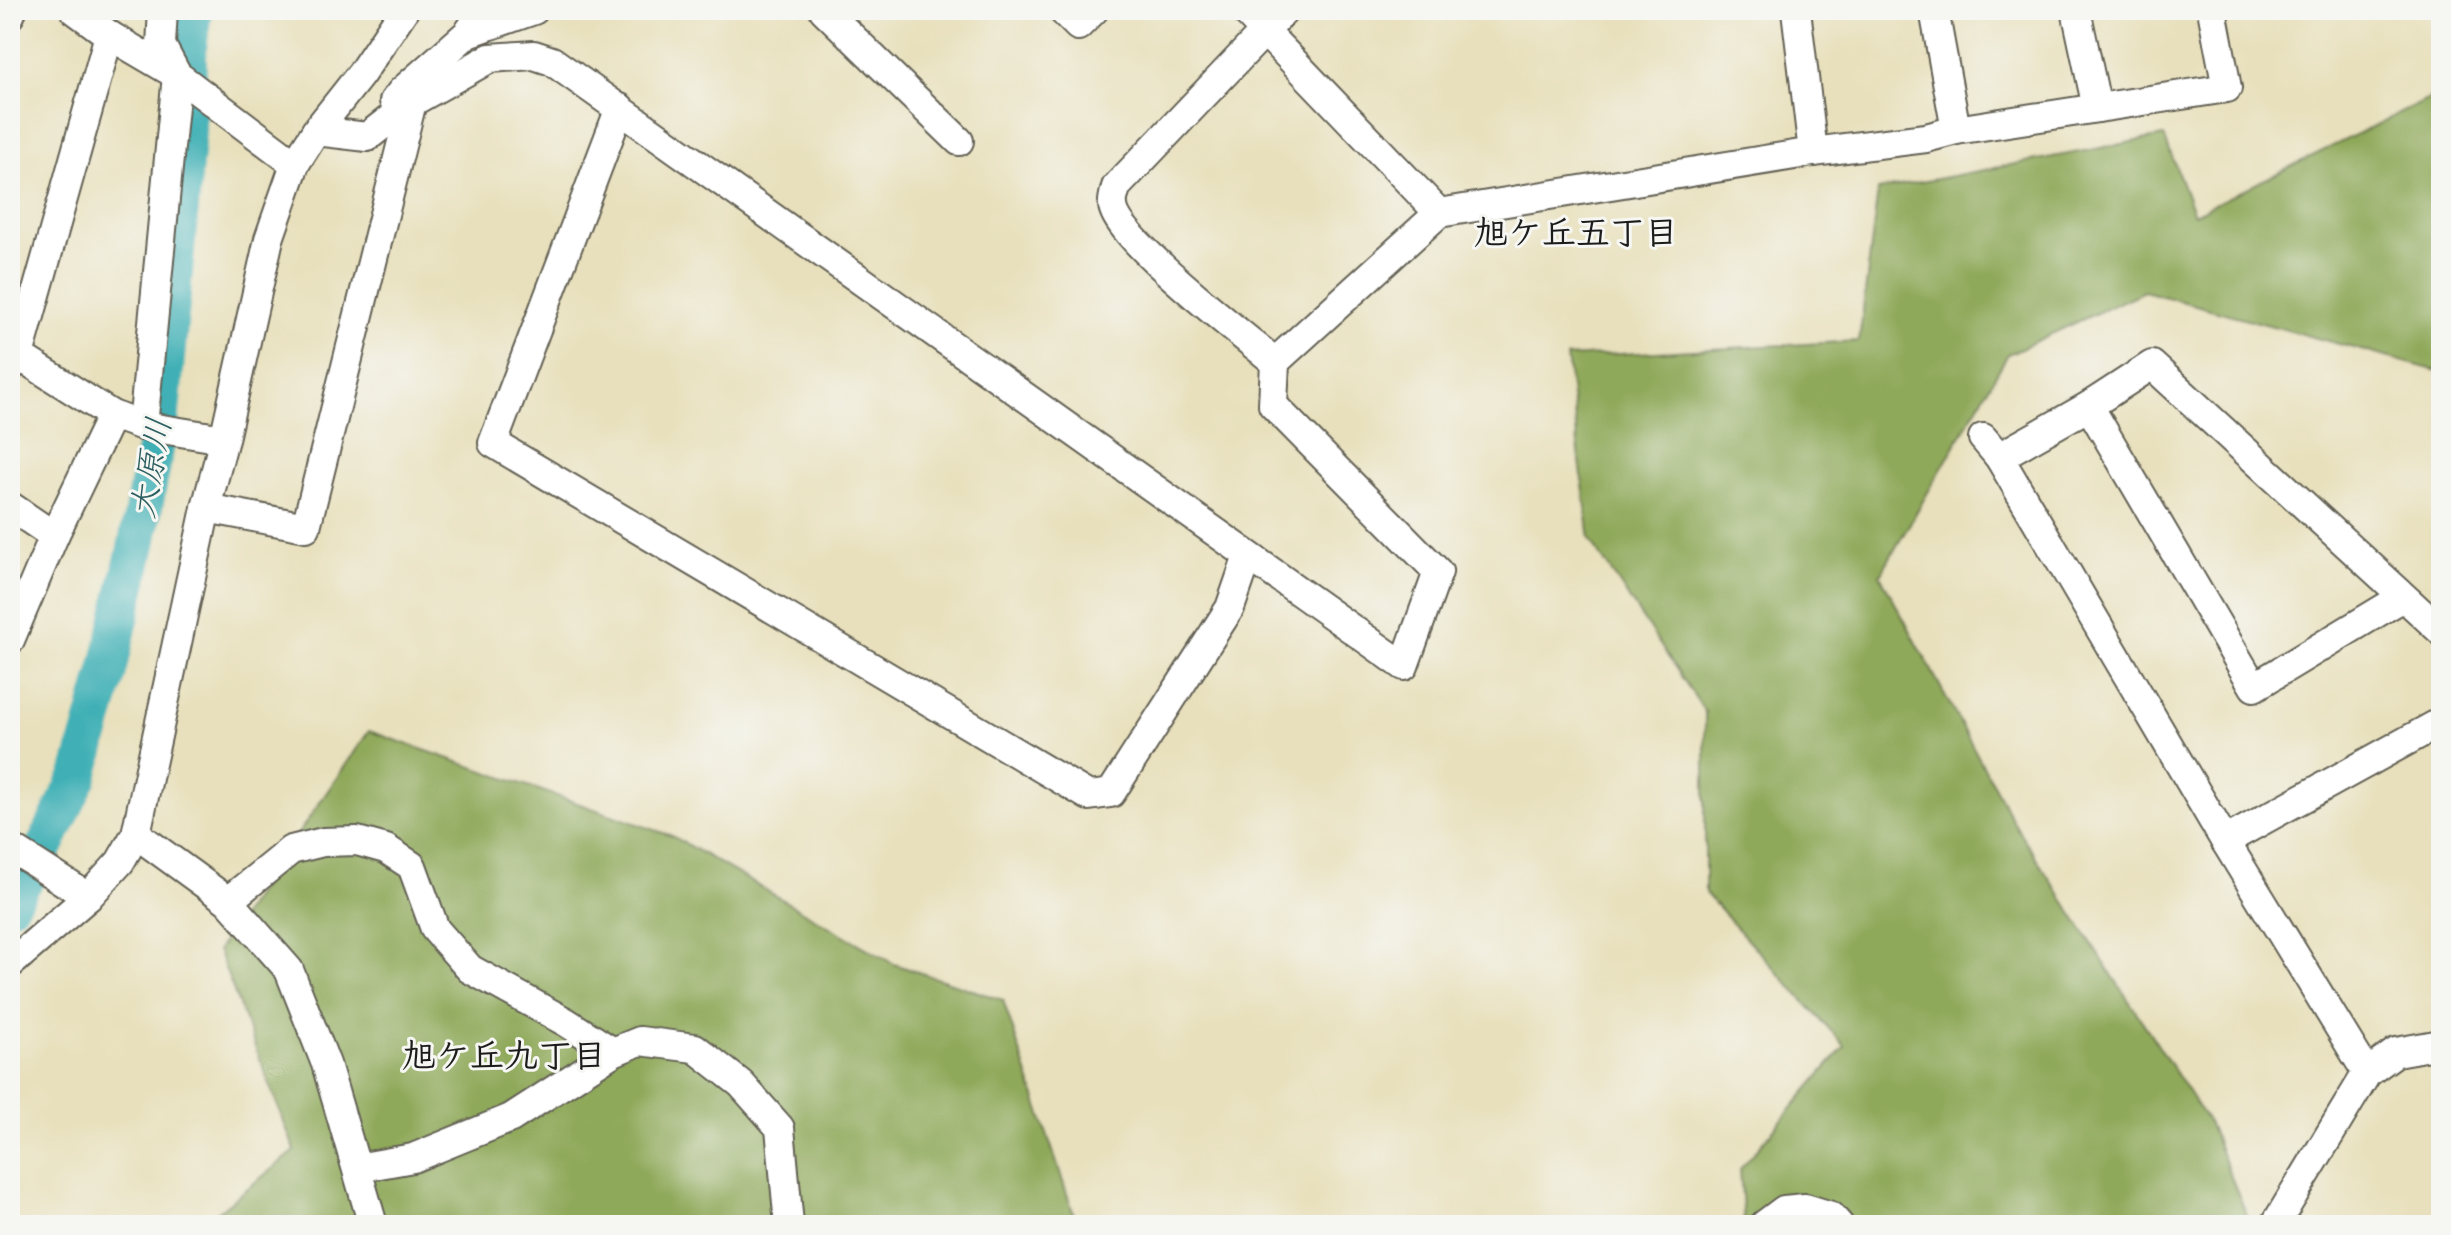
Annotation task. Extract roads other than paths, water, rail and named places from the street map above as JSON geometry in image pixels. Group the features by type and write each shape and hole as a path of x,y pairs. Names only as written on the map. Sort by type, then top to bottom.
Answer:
{"street":[{"path":"75,10 109,35 177,75 295,164"},
{"path":"143,426 177,75 161,45 163,10"},
{"path":"10,964 88,897 120,862 136,834 206,508 269,239 295,164 404,10"},
{"path":"367,137 402,91 476,22 534,10"},
{"path":"824,10 959,141"},
{"path":"1062,10 1078,26 1094,10"},
{"path":"1244,10 1439,213"},
{"path":"1275,362 1161,267 1126,233 1112,206 1116,187 1285,10"},
{"path":"1796,10 1813,152"},
{"path":"1934,10 1956,130"},
{"path":"2076,10 2097,108"},
{"path":"316,131 367,137 412,102 490,58 525,55 552,61 1404,666 1438,572 1273,405 1275,362 1439,213 2227,88 2212,10"},
{"path":"109,35 13,358 112,415 143,426 224,439"},
{"path":"206,508 306,527 412,102"},
{"path":"620,108 493,443 1089,796 1111,793 1230,608 1248,556"},
{"path":"2367,1073 1991,448 2089,406 2152,365 2441,631"},
{"path":"2089,406 2254,687 2403,597"},
{"path":"11,634 112,415"},
{"path":"10,506 54,536"},
{"path":"2225,841 2441,722"},
{"path":"136,834 228,901 289,970 326,1064 373,1225"},
{"path":"228,901 291,850 323,842 357,841 386,849 412,866 435,929 470,969 613,1052"},
{"path":"10,847 88,897"},
{"path":"357,1168 413,1158 511,1118 613,1052 640,1041 695,1048 741,1084 780,1128 789,1225"},
{"path":"2275,1225 2367,1073 2396,1052 2441,1044"},
{"path":"1764,1225 1784,1210 1805,1208 1831,1216 1839,1225"}],"waterway":[{"name":"大原川","path":"10,903 45,846 79,776 108,671 137,544 160,422 187,131 188,48 193,10"}],"district":[{"name":"旭ケ丘五丁目","path":"1576,232"},
{"name":"旭ケ丘九丁目","path":"504,1055"}]}
